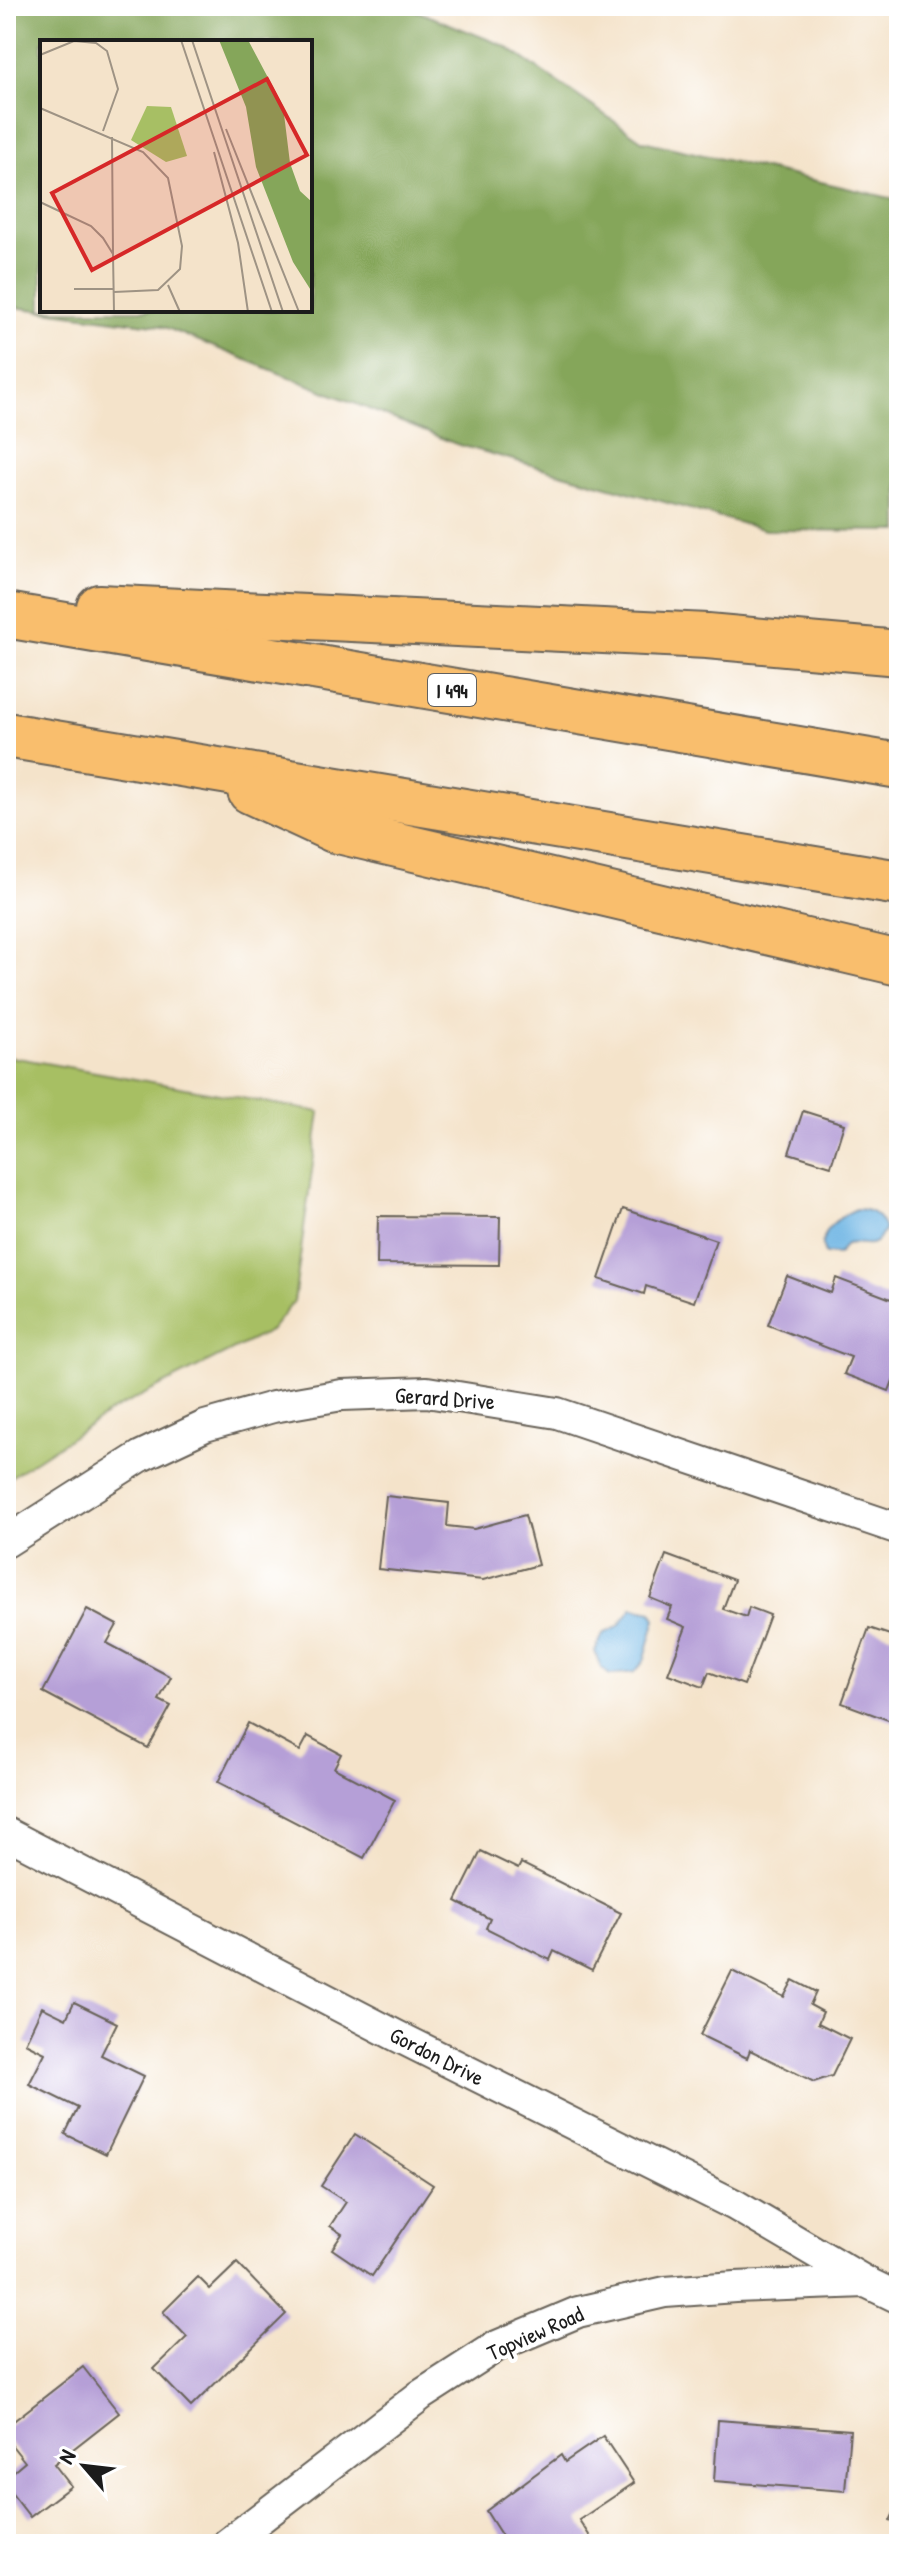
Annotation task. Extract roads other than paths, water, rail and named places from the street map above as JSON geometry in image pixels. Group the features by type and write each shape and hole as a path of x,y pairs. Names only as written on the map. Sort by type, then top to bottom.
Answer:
{"highway":[{"path":"6,602 707,636 899,653"},
{"name":"I 494","path":"6,615 899,766"},
{"path":"707,636 899,636"},
{"path":"6,735 899,883"},
{"path":"197,767 334,830 899,963"}],"street":[{"name":"Gerard Drive","path":"6,1542 61,1503 141,1456 205,1426 273,1407 342,1395 427,1392 557,1413 899,1529"},
{"name":"Gordon Drive","path":"6,1833 395,2035 735,2205 866,2282"},
{"name":"Topview Road","path":"227,2544 421,2395 497,2346 578,2312 665,2292 866,2282 899,2298"}],"water":[{"path":"856,1209 877,1216 885,1229 881,1237 872,1244 846,1244 838,1255 825,1254 823,1239 830,1226"},
{"path":"632,1608 652,1612 656,1619 644,1661 635,1672 610,1675 601,1668 595,1652 603,1634 618,1627"}]}
